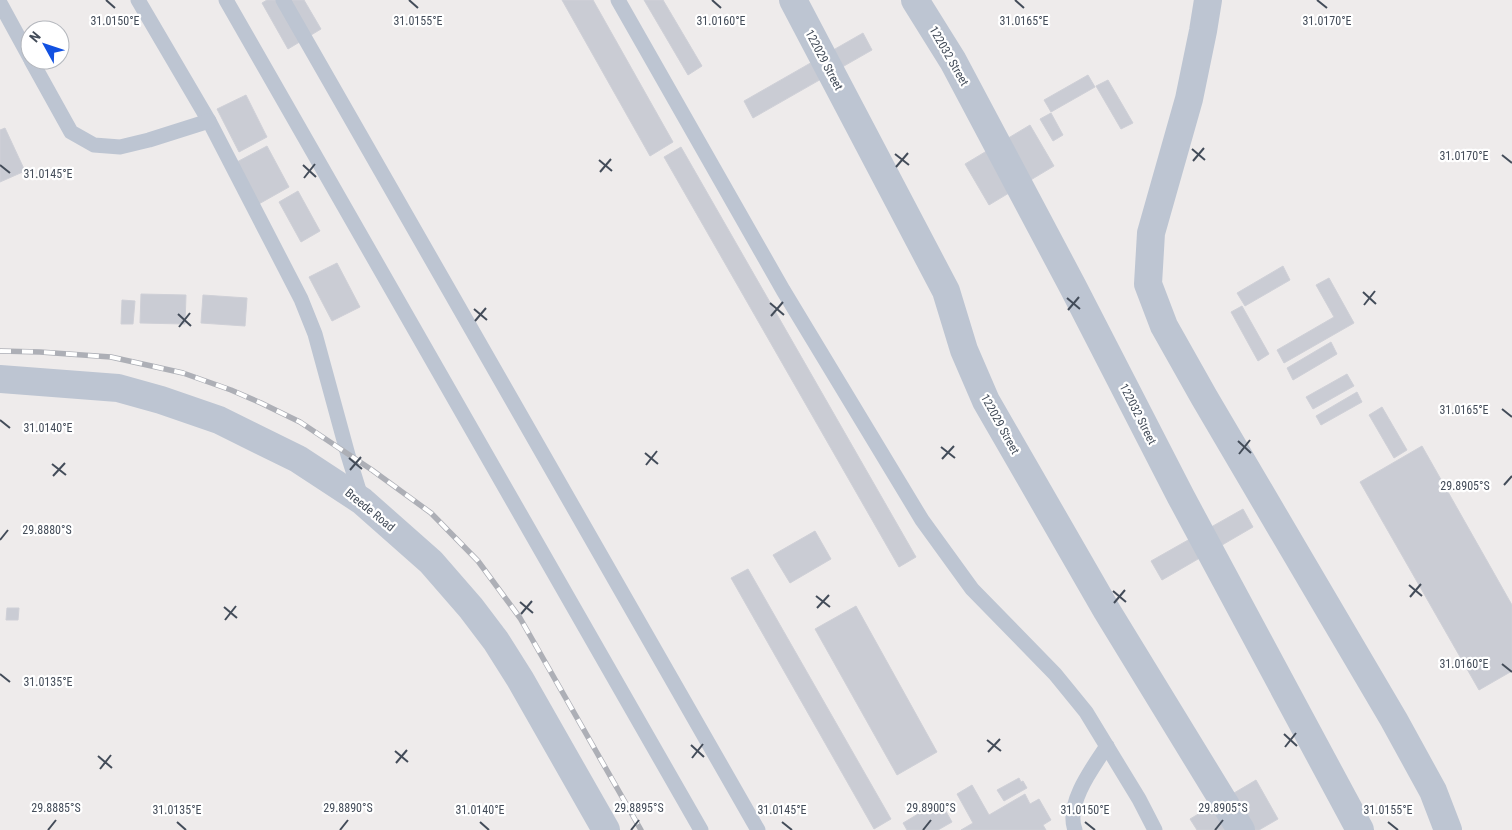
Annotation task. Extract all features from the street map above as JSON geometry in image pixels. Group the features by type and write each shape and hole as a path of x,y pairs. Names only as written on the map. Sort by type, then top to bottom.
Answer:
{"street":[{"name":"122029 Street","path":"793,0 946,291 964,350 986,401 1107,612 1241,830"},
{"name":"122032 Street","path":"915,0 953,60 1181,497 1360,830"},
{"path":"1208,0 1189,99 1151,233 1148,284 1164,326 1394,720 1433,791 1448,830"},
{"name":"Breede Road","path":"1,378 118,388 161,400 219,420 298,459 362,500 431,562 496,641 520,679 606,830"}],"lane":[{"path":"138,0 210,121 301,299 315,334 362,500"},
{"path":"226,0 701,830"},
{"path":"283,0 758,830"},
{"path":"618,0 783,290 922,520 972,589 1055,674 1086,712 1139,798 1155,830"},
{"path":"0,3 20,39"},
{"path":"37,70 71,132 94,145 120,147 210,121"},
{"path":"1075,830 1073,823 1075,805 1086,778 1107,746"}],"building":[{"path":"267,0 304,0 321,29 288,49 262,3"},
{"path":"562,0 593,0 673,142 650,156"},
{"path":"644,0 663,0 702,66 688,75"},
{"path":"863,33 872,50 753,118 744,101"},
{"path":"1088,75 1095,87 1051,112 1044,100"},
{"path":"1108,80 1133,123 1121,129 1096,86"},
{"path":"246,95 267,137 239,152 217,109"},
{"path":"1051,113 1063,135 1053,141 1040,119"},
{"path":"1030,125 1054,166 989,205 965,164"},
{"path":"5,128 25,171 0,182 0,130"},
{"path":"267,146 289,187 257,205 235,163"},
{"path":"681,147 916,557 899,567 664,157"},
{"path":"298,191 320,231 301,242 279,202"},
{"path":"337,263 360,307 332,321 309,277"},
{"path":"1283,266 1290,280 1245,306 1237,293"},
{"path":"1329,278 1354,323 1284,363 1277,350 1334,317 1316,285"},
{"path":"141,294 186,295 185,324 140,323"},
{"path":"203,295 247,298 245,326 201,323"},
{"path":"122,300 135,301 133,324 121,324"},
{"path":"1242,306 1269,354 1258,361 1231,312"},
{"path":"1331,342 1337,354 1293,380 1287,368"},
{"path":"1347,374 1354,386 1313,409 1306,397"},
{"path":"1357,392 1362,402 1321,425 1316,416"},
{"path":"1382,407 1407,450 1394,458 1369,415"},
{"path":"1422,446 1512,605 1512,671 1479,690 1360,482"},
{"path":"1243,509 1253,527 1162,580 1151,561"},
{"path":"815,531 831,559 790,583 773,555"},
{"path":"748,569 891,819 874,829 731,578"},
{"path":"856,606 937,752 897,775 815,629"},
{"path":"7,608 19,608 18,620 6,620"},
{"path":"1019,778 1027,788 1004,801 997,790"},
{"path":"1256,780 1278,819 1259,830 1197,830 1190,819"},
{"path":"972,785 989,815 1025,794 1030,804 1039,799 1051,820 1043,825 1046,830 961,830 973,823 957,794"},
{"path":"940,801 952,822 938,830 907,830 903,823"}],"railway":[{"path":"0,351 111,357 183,373 231,390 300,422 372,470 431,513 478,561 520,618 641,830"}]}
